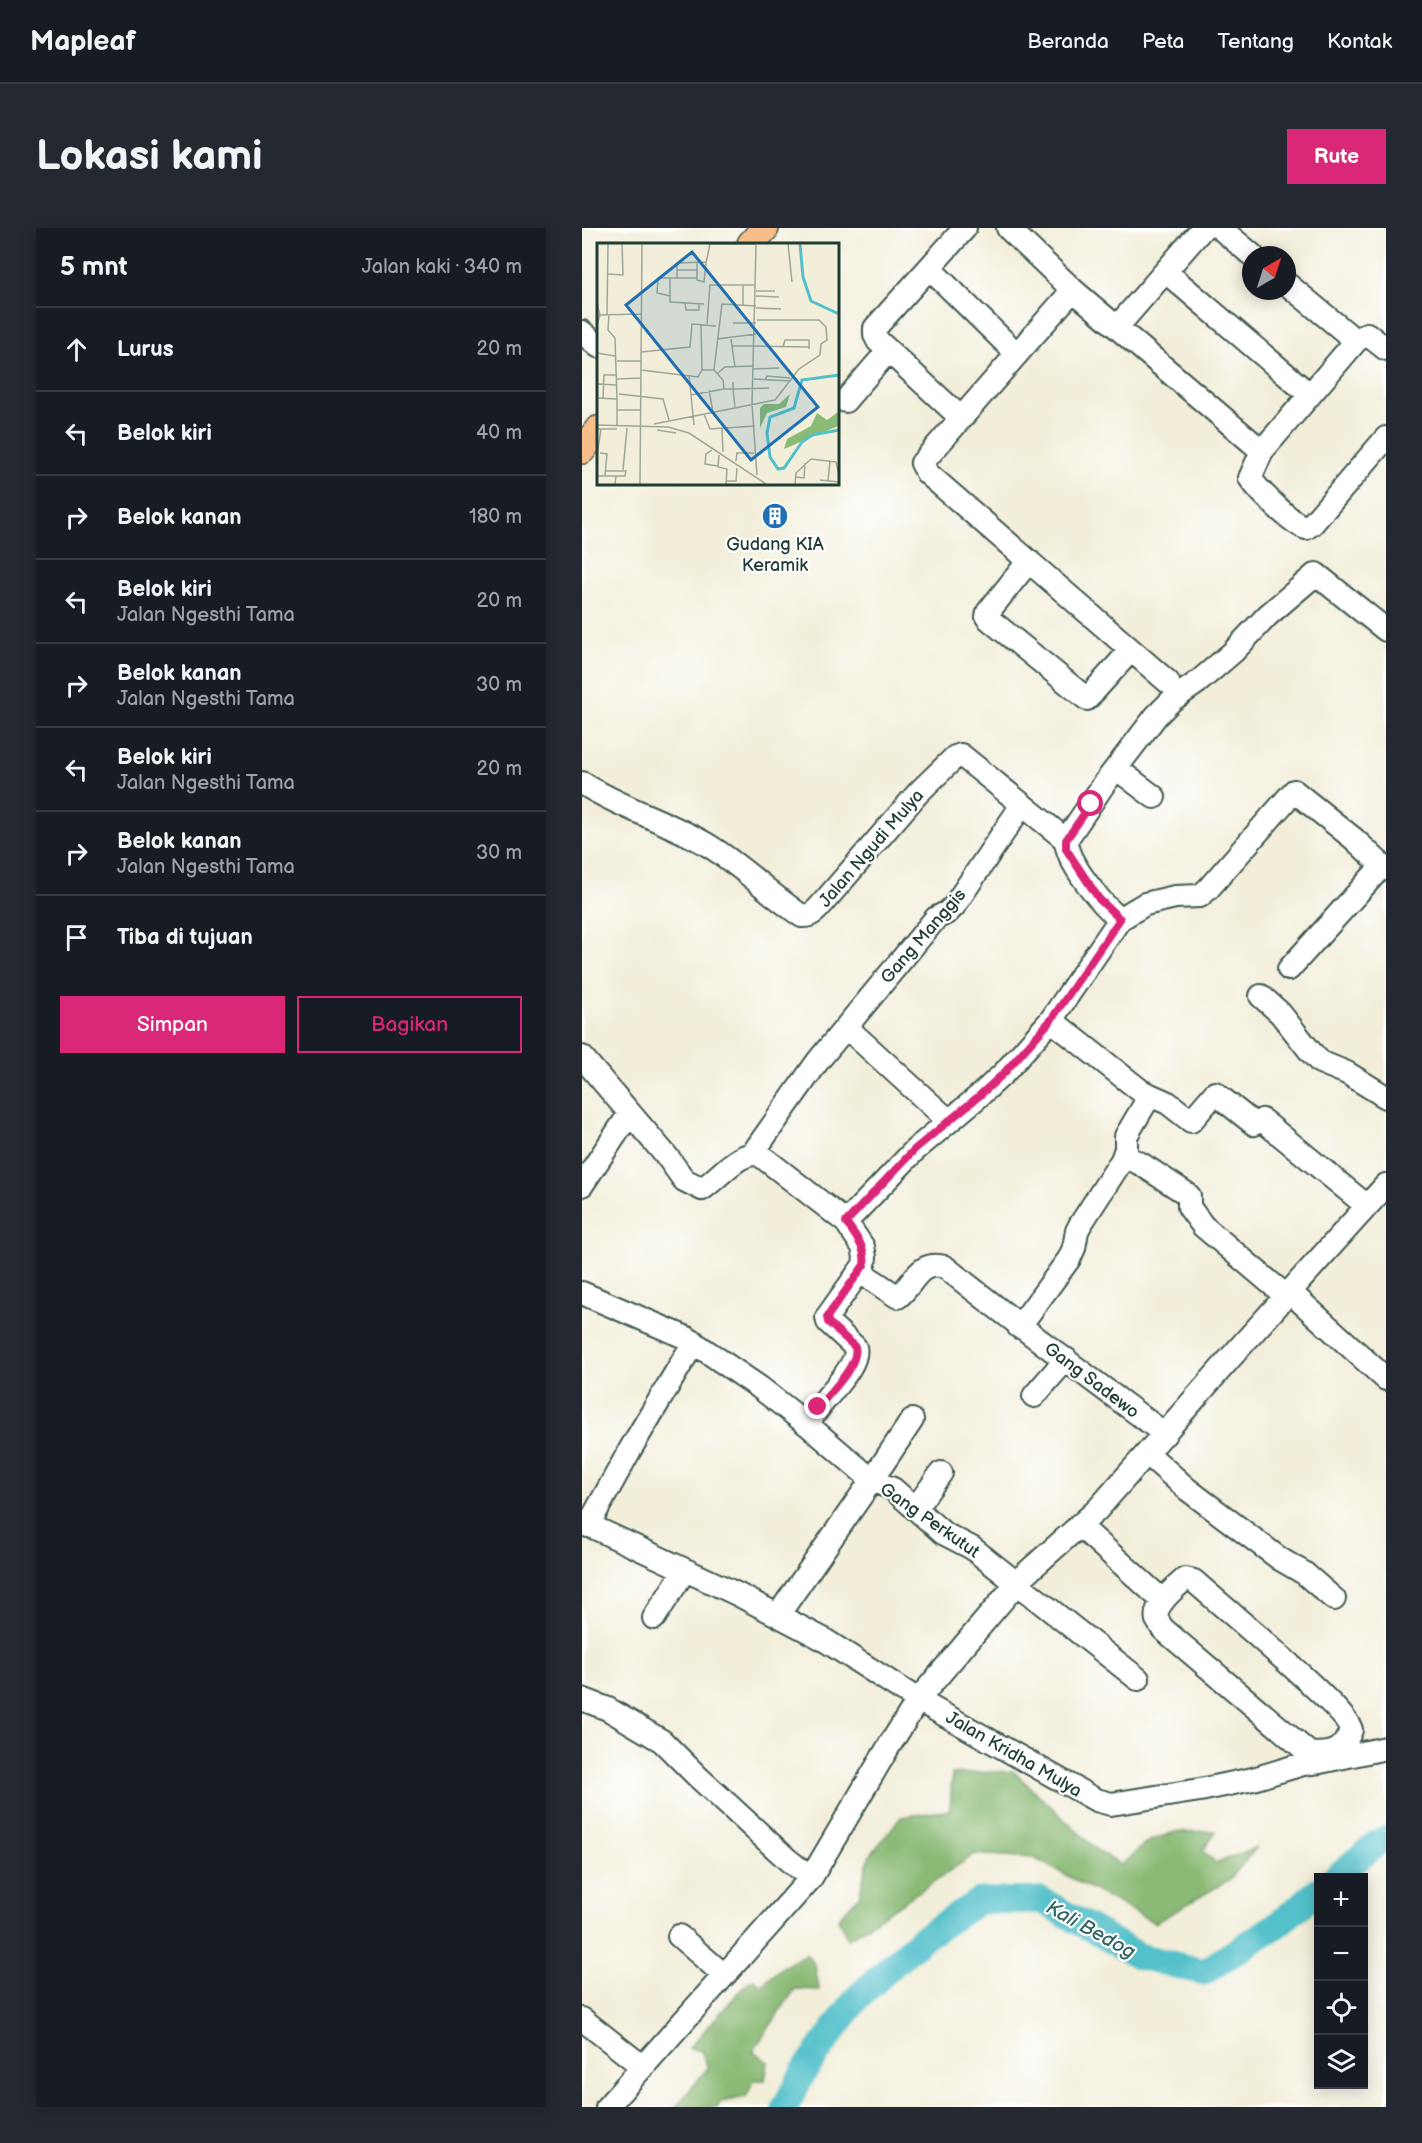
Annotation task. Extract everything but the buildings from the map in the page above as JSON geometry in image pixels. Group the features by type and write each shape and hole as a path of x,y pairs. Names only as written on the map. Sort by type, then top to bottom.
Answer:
{"main road":[{"path":"752,243 765,228"},
{"path":"582,450 597,431"}],"street":[{"path":"961,418 878,341 875,328 965,228"},
{"path":"1008,228 1073,290 1262,452"},
{"path":"1117,327 1203,228"},
{"path":"1220,228 1242,247"},
{"path":"929,268 1017,354"},
{"path":"1166,272 1310,395"},
{"path":"1073,290 922,463 924,470 1168,682"},
{"path":"1296,291 1356,341"},
{"path":"582,332 597,345"},
{"path":"1386,349 1367,334 1356,341 1262,452 1250,478 1256,488 1296,523 1306,528 1312,524 1386,438"},
{"path":"845,401 888,351"},
{"path":"1029,561 988,612 987,617 990,620 1087,699 1131,650"},
{"path":"1120,919 1099,899 1070,857 1066,849 1066,840 1156,716 1172,700 1225,660 1268,615 1316,574 1386,630"},
{"name":"Jalan Ngudi Mulya","path":"582,783 617,803 677,828 710,846 790,908 806,916 822,904 918,794 955,757 961,755 971,762 1022,805"},
{"path":"1117,769 1154,797"},
{"path":"846,1222 915,1149 1004,1073 1051,1020 1120,919 1156,900 1200,896 1294,791 1354,839 1384,867 1289,969"},
{"path":"1022,805 1066,840"},
{"name":"Gang Manggis","path":"753,1153 818,1061 936,918 954,906 1022,805"},
{"path":"1261,996 1281,1013 1320,1062 1347,1073 1386,1097"},
{"path":"1051,1020 1149,1096 1168,1103 1191,1121 1215,1094 1254,1124 1262,1120 1367,1206"},
{"path":"846,1027 949,1121"},
{"path":"582,1057 669,1159 684,1180 702,1189 741,1157 753,1153 767,1159 846,1222 863,1248 866,1257 864,1265 827,1317 828,1322 855,1347 854,1363 818,1407 808,1425"},
{"path":"1019,1327 1069,1259 1080,1226 1124,1156 1126,1136 1149,1096"},
{"path":"582,1185 630,1113"},
{"path":"1124,1156 1141,1164 1187,1194 1189,1207 1203,1226 1288,1294 1386,1379"},
{"path":"607,2107 812,1878 918,1700 1017,1583 1097,1510 1386,1185"},
{"name":"Gang Sadewo","path":"860,1272 898,1297 917,1274 927,1267 934,1264 945,1267 1019,1327 1066,1359 1165,1434"},
{"name":"Gang Perkutut","path":"582,1293 694,1342 759,1387 872,1480 893,1489 943,1533 972,1548 1138,1679"},
{"path":"585,1524 694,1342"},
{"path":"1034,1396 1066,1359"},
{"path":"778,1615 912,1420"},
{"path":"1148,1454 1187,1489 1280,1559 1304,1573 1334,1599"},
{"path":"915,1509 941,1473"},
{"name":"Jalan Kridha Mulya","path":"585,1524 737,1594 823,1639 918,1700 1096,1800 1111,1804 1200,1790 1253,1779 1303,1764 1386,1748"},
{"path":"1079,1525 1163,1600"},
{"path":"654,1618 685,1570"},
{"path":"1185,1579 1194,1581 1347,1719 1351,1730 1346,1743 1338,1752 1310,1754 1163,1629 1157,1620 1163,1600 1185,1579"},
{"path":"582,1699 608,1708 662,1741 788,1860 812,1878"},
{"path":"679,1936 724,1975"},
{"path":"582,2019 643,2067"}],"green space":[{"path":"1013,1771 1098,1851 1121,1865 1149,1841 1175,1832 1216,1831 1203,1851 1216,1863 1257,1847 1229,1880 1155,1923 1034,1858 975,1854 848,1939 838,1919 859,1896 869,1857 901,1817 950,1810 952,1774"},
{"path":"806,1954 815,1965 819,1990 795,1989 753,2051 768,2062 765,2080 754,2080 746,2097 720,2102 718,2107 676,2107 708,2068 702,2051 689,2048 747,1983 754,1979 761,1986 781,1968"}],"waterway":[{"name":"Kali Bedog","path":"1341,1873 1377,1843 1386,1839"},
{"name":"Kali Bedog","path":"785,2107 803,2073 857,1998 920,1940 979,1901 1041,1900 1139,1956 1204,1972 1277,1925 1314,1894"}],"place":[{"name":"Gudang KIA Keramik","path":"775,516"}],"route":[{"path":"818,1407 854,1363 856,1352 855,1347 828,1322 827,1317 864,1265 866,1257 863,1248 846,1222 915,1149 1004,1073 1051,1020 1120,919 1099,899 1066,849 1066,840 1091,804"}]}
